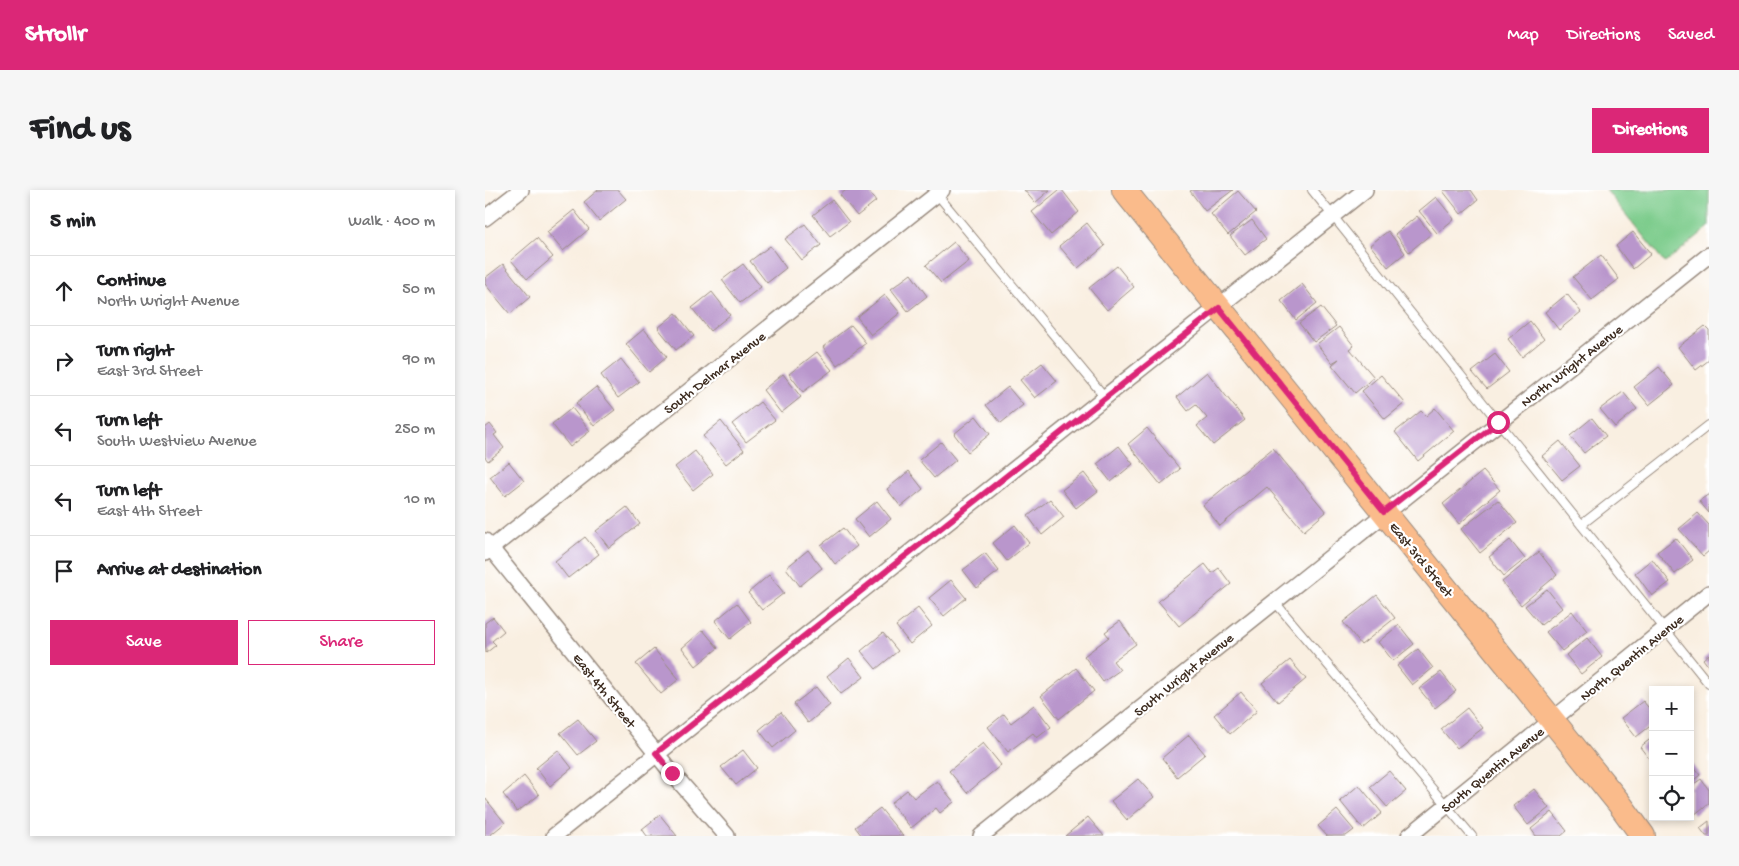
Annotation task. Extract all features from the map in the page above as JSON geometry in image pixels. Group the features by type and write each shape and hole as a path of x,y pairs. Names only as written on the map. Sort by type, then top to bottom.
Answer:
{"main road":[{"name":"East 3rd Street","path":"1124,190 1552,720 1643,836"}],"street":[{"path":"485,218 521,190"},
{"path":"554,836 1365,190"},
{"name":"South Delmar Avenue","path":"487,547 938,191"},
{"name":"North Wright Avenue","path":"1384,512 1709,255"},
{"name":"South Wright Avenue","path":"981,836 1384,512"},
{"name":"East 4th Street","path":"487,547 656,753 727,836"},
{"name":"North Quentin Avenue","path":"1552,720 1709,593"},
{"name":"South Quentin Avenue","path":"1409,836 1552,720"}],"lane":[{"path":"1312,190 1709,684"},
{"path":"938,191 1105,398"},
{"path":"1581,525 1709,424"},
{"path":"1274,601 1472,836"}],"green space":[{"path":"1606,190 1709,190 1709,227 1665,263"}],"building":[{"path":"598,190 618,190 626,199 599,221 584,202"},
{"path":"846,190 868,190 876,201 857,216 840,195"},
{"path":"1024,190 1050,190 1035,203"},
{"path":"1059,190 1062,190 1079,212 1051,235 1032,212"},
{"path":"1233,190 1205,211 1190,191"},
{"path":"1471,190 1478,200 1461,214 1443,191"},
{"path":"1238,191 1256,212 1228,235 1211,214"},
{"path":"1436,197 1454,219 1437,233 1419,211"},
{"path":"832,200 849,222 830,236 813,215"},
{"path":"574,210 589,229 563,251 547,232"},
{"path":"1417,216 1431,234 1409,252 1395,234"},
{"path":"1252,220 1266,239 1245,255 1230,236"},
{"path":"1087,223 1105,246 1078,268 1059,246"},
{"path":"805,224 821,245 802,260 785,239"},
{"path":"1388,231 1405,253 1388,267 1370,245"},
{"path":"1633,232 1651,254 1633,269 1616,246"},
{"path":"537,238 553,257 527,279 511,260"},
{"path":"954,242 969,261 941,283 926,265"},
{"path":"770,246 786,268 767,283 750,261"},
{"path":"1601,255 1619,279 1592,300 1573,277"},
{"path":"503,264 530,297 510,314 485,284 485,278"},
{"path":"743,264 761,287 740,303 722,280"},
{"path":"1117,266 1134,287 1107,310 1089,288"},
{"path":"911,274 927,296 908,311 891,289"},
{"path":"1302,284 1317,303 1296,320 1281,301"},
{"path":"712,292 730,315 710,331 692,308"},
{"path":"1567,294 1581,312 1559,330 1545,312"},
{"path":"885,295 900,313 871,335 857,317"},
{"path":"1321,307 1336,326 1314,342 1299,323"},
{"path":"676,313 694,336 676,350 658,328"},
{"path":"1530,321 1544,339 1522,357 1508,339"},
{"path":"851,325 866,343 837,365 823,347"},
{"path":"1705,326 1709,330 1709,360 1696,370 1678,347"},
{"path":"1339,327 1354,346 1350,349 1374,377 1355,393 1332,365 1339,359 1332,363 1317,344"},
{"path":"644,329 667,357 649,372 626,344"},
{"path":"817,352 832,370 803,392 789,374"},
{"path":"1495,354 1509,372 1487,389 1472,372"},
{"path":"621,359 639,382 618,398 601,375"},
{"path":"1042,363 1057,381 1035,398 1020,380"},
{"path":"1659,367 1674,385 1649,405 1634,387"},
{"path":"1207,372 1245,420 1213,445 1197,426 1207,418 1196,405 1188,411 1177,397"},
{"path":"783,374 801,397 781,413 763,390"},
{"path":"1381,375 1405,403 1385,419 1362,391"},
{"path":"596,387 615,410 594,426 576,403"},
{"path":"1008,387 1023,405 1001,423 986,405"},
{"path":"1623,392 1637,409 1615,427 1600,409"},
{"path":"760,402 775,420 746,442 732,424"},
{"path":"572,408 590,431 570,447 552,424"},
{"path":"1435,408 1454,431 1418,461 1395,432 1421,411 1426,416"},
{"path":"976,416 990,434 968,452 954,434"},
{"path":"1592,418 1606,436 1584,453 1570,436"},
{"path":"721,421 744,450 726,464 703,436"},
{"path":"490,424 497,433 494,435 504,448 488,461 485,457 485,428"},
{"path":"1147,428 1180,469 1161,485 1128,444"},
{"path":"1560,441 1580,466 1562,480 1542,456"},
{"path":"941,442 956,460 934,478 919,460"},
{"path":"1119,446 1133,464 1111,482 1097,464"},
{"path":"1273,448 1326,512 1304,531 1267,487 1220,526 1203,505"},
{"path":"695,451 713,474 693,490 675,467"},
{"path":"509,462 524,481 505,496 490,477"},
{"path":"909,471 923,489 901,507 887,489"},
{"path":"1483,471 1500,490 1459,524 1443,504"},
{"path":"1084,473 1098,491 1076,508 1062,490"},
{"path":"1709,494 1709,513 1699,501"},
{"path":"1050,499 1064,517 1042,535 1028,516"},
{"path":"1498,500 1517,523 1480,553 1461,529"},
{"path":"877,501 891,519 869,537 855,519"},
{"path":"627,507 640,524 609,548 596,531"},
{"path":"1698,513 1709,525 1709,551 1703,556 1679,529"},
{"path":"1015,525 1029,543 1007,561 993,543"},
{"path":"843,528 857,546 835,564 821,545"},
{"path":"585,537 599,554 568,578 555,561"},
{"path":"1676,538 1693,560 1675,574 1657,552"},
{"path":"1510,540 1525,559 1504,576 1489,557"},
{"path":"808,550 822,568 800,586 786,568"},
{"path":"1539,552 1557,575 1521,605 1502,582"},
{"path":"985,553 999,571 977,588 963,570"},
{"path":"1652,559 1670,582 1652,596 1635,573"},
{"path":"1205,564 1212,573 1219,568 1231,584 1179,626 1158,601"},
{"path":"769,575 784,593 762,610 748,593"},
{"path":"951,580 966,598 944,616 929,598"},
{"path":"1547,589 1562,608 1541,625 1525,606"},
{"path":"1377,595 1395,618 1361,645 1343,622"},
{"path":"737,603 751,622 730,639 715,621"},
{"path":"918,608 932,626 910,644 896,626"},
{"path":"1572,611 1587,631 1562,651 1546,632"},
{"path":"493,617 504,631 492,641 496,645 486,653 485,623"},
{"path":"1120,621 1136,644 1113,661 1120,670 1103,682 1084,656 1109,637 1105,632"},
{"path":"1399,625 1414,644 1393,661 1378,642"},
{"path":"703,630 718,648 696,666 682,648"},
{"path":"883,633 898,651 876,669 861,651"},
{"path":"1587,638 1602,657 1581,674 1566,655"},
{"path":"654,649 679,679 661,694 636,664"},
{"path":"1418,649 1433,668 1412,685 1397,666"},
{"path":"1709,654 1709,667 1703,659"},
{"path":"849,658 864,677 841,694 827,676"},
{"path":"1290,660 1306,679 1278,702 1262,683"},
{"path":"1076,668 1094,691 1059,719 1041,696"},
{"path":"1441,672 1456,691 1435,708 1419,689"},
{"path":"816,687 830,705 808,723 794,704"},
{"path":"1241,692 1257,711 1230,734 1214,715"},
{"path":"1643,701 1649,708 1649,727 1636,737 1621,718"},
{"path":"1034,705 1051,727 1037,738 1033,733 1008,752 988,727 1004,714 1011,723"},
{"path":"1467,708 1483,728 1457,748 1441,729"},
{"path":"781,712 795,730 773,748 759,730"},
{"path":"578,719 596,741 578,755 560,733"},
{"path":"1189,735 1205,754 1177,777 1162,758"},
{"path":"1649,740 1649,759 1640,747"},
{"path":"983,743 1001,765 967,793 949,771"},
{"path":"558,750 572,768 550,786 536,768"},
{"path":"743,750 757,768 736,785 721,767"},
{"path":"1694,767 1700,775 1694,780"},
{"path":"1389,771 1406,791 1387,807 1370,787"},
{"path":"524,776 539,795 517,812 503,794"},
{"path":"1138,779 1154,797 1127,820 1111,801"},
{"path":"1701,779 1709,790 1709,803 1694,815 1694,784"},
{"path":"937,781 954,802 940,813 936,808 911,828 891,803 907,790 914,798"},
{"path":"1359,785 1382,813 1363,829 1340,801"},
{"path":"1534,789 1549,808 1528,825 1513,806"},
{"path":"485,798 505,823 489,836 485,836"},
{"path":"880,808 903,836 862,836 855,827"},
{"path":"1337,810 1354,830 1346,836 1327,836 1318,826"},
{"path":"1552,812 1567,831 1561,836 1536,836 1531,829"},
{"path":"660,815 677,836 647,836 642,829"},
{"path":"1088,817 1104,836 1065,836"},
{"path":"1709,821 1709,836 1706,836 1700,828"}],"route":[{"path":"672,773 656,753 1219,308 1384,512 1498,422"}]}
